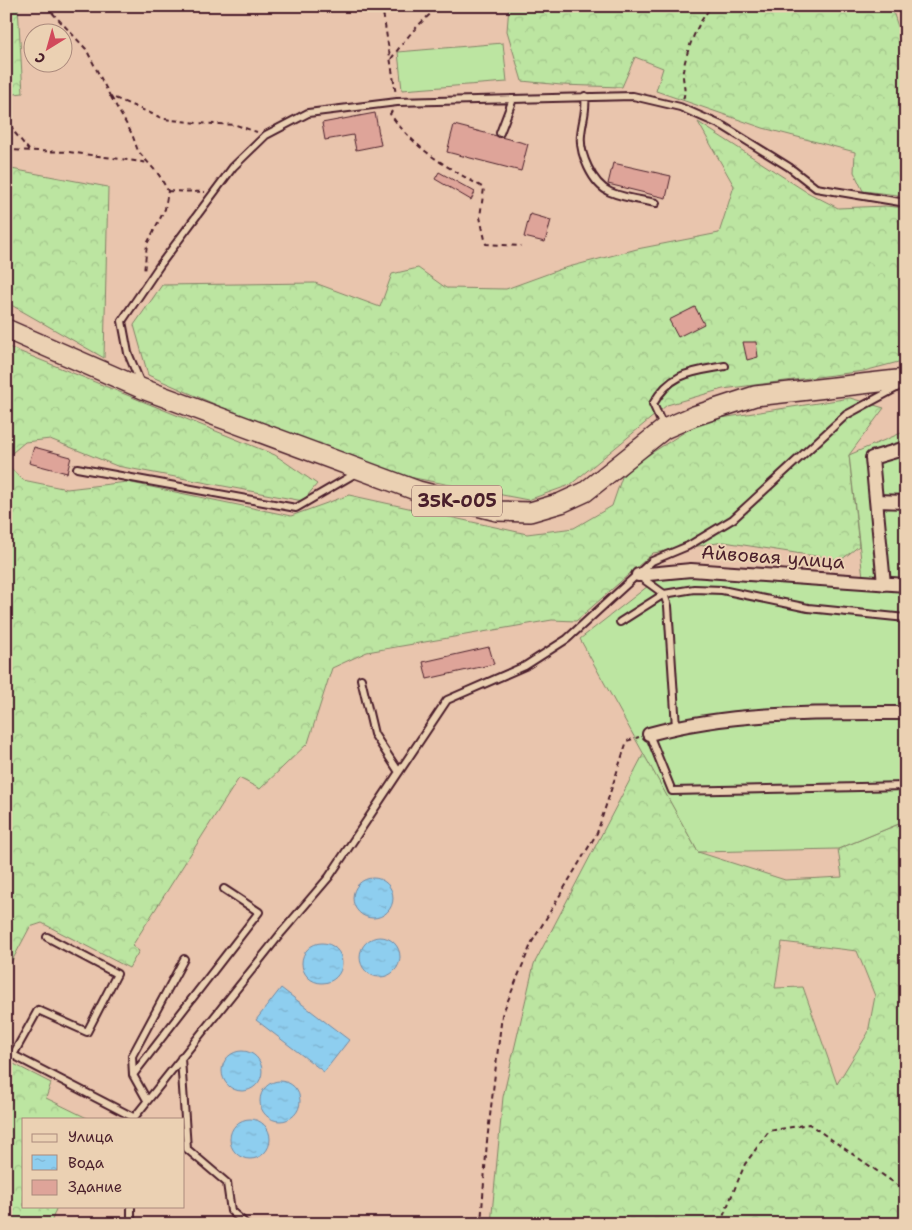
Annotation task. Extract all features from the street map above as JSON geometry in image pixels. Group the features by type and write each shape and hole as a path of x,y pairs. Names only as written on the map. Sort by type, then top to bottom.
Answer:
{"main road":[{"name":"35К-005","path":"6,329 144,389 418,491 497,512 530,512 561,504 586,492 664,429 694,416 754,396 906,380"}],"street":[{"path":"884,584 872,458 906,448"},
{"path":"876,500 906,502"},
{"name":"Айвовая улица","path":"638,575 691,570 906,585"},
{"path":"649,734 676,727 756,716 906,713"}],"lane":[{"path":"585,96 587,108 580,135 582,155 597,182 608,191 656,203"},
{"path":"144,389 128,353 122,321 233,167 266,134 308,113 397,102 633,96 680,106 724,126 789,166 816,188 906,203"},
{"path":"500,134 513,99"},
{"path":"664,429 653,404 662,388 686,373 725,366"},
{"path":"46,937 117,974 87,1032 38,1010 13,1055 133,1118 329,877 447,700 525,666 567,639 652,561 688,546 733,519 846,415 884,393 906,384"},
{"path":"77,468 296,508 362,470"},
{"path":"638,575 664,594 668,606 676,727"},
{"path":"620,622 664,594 694,589 722,590 808,608 906,618"},
{"path":"361,679 374,734 399,772"},
{"path":"649,734 672,791 906,786"},
{"path":"133,1075 259,912 224,889"},
{"path":"147,1100 133,1075 132,1056 184,959"},
{"path":"180,1058 185,1118"},
{"path":"185,1123 187,1149 227,1183 231,1212 246,1224"},
{"path":"131,1208 131,1219 135,1224"}],"path":[{"path":"46,6 86,50 132,134 138,151 159,175 168,191 165,209 147,244 143,290"},
{"path":"382,6 397,102 390,114 406,135 433,159 484,188 480,217 486,244 521,246"},
{"path":"390,60 409,35 441,6"},
{"path":"680,106 685,94 683,72 700,20 712,6"},
{"path":"110,96 164,119 236,125 266,134"},
{"path":"6,117 14,133 29,151"},
{"path":"6,150 69,152 148,162"},
{"path":"168,191 215,192"},
{"path":"481,1224 487,1141 502,1015 532,942 597,833 627,741 649,734"},
{"path":"720,1224 745,1164 769,1131 809,1124 906,1191"}],"green space":[{"path":"6,6 18,6 23,93 6,95"},
{"path":"509,6 891,6 906,50 906,196 863,191 854,172 855,152 763,128 656,91 663,68 635,57 622,87 561,85 522,81 507,31"},
{"path":"503,43 507,82 402,90 398,52"},
{"path":"698,122 805,191 838,208 885,206 906,208 906,360 864,371 723,389 667,405 570,485 528,500 409,477 244,417 148,375 134,325 162,285 315,283 380,307 392,274 418,268 446,288 506,289 561,269 637,249 719,233 734,186"},
{"path":"6,168 108,187 104,358 6,302"},
{"path":"6,346 275,455 317,484 303,501 117,466 50,439 25,442 6,458"},
{"path":"850,398 884,408 849,455 859,546 841,560 724,542 653,553 576,621 552,620 367,652 332,668 308,743 260,789 239,778 132,946 139,951 129,968 42,923 30,927 6,972 6,464 23,480 67,489 127,482 291,516 349,495 527,534 574,528 612,506 622,477 634,464 702,421"},
{"path":"906,431 906,821 838,849 698,852 580,639 666,572 864,586 849,455"},
{"path":"644,753 698,852 785,880 842,877 838,849 906,821 906,1224 491,1224 503,1097 534,964","holes":["782,942 857,951 875,996 868,1033 837,1084 803,987 775,988"]},
{"path":"6,1060 51,1083 46,1098 87,1118 22,1118 22,1208 56,1208 52,1220 55,1224 6,1224"}],"water":[{"path":"377,878 384,881 390,887 393,898 392,906 384,915 377,918 369,918 362,915 354,906 353,894 356,887 365,879"},
{"path":"384,937 391,940 397,946 400,957 399,965 391,974 384,977 376,977 369,974 361,965 360,953 363,946 372,938"},
{"path":"326,943 333,946 339,952 342,963 341,971 333,980 326,983 318,983 311,980 303,971 302,959 305,952 314,944"},
{"path":"281,988 349,1040 324,1072 256,1020"},
{"path":"246,1051 253,1054 259,1060 262,1071 261,1079 253,1088 246,1091 238,1091 231,1088 223,1079 222,1067 225,1060 234,1052"},
{"path":"284,1081 291,1084 297,1090 300,1101 299,1109 291,1118 284,1121 276,1121 269,1118 261,1109 260,1097 263,1090 272,1082"},
{"path":"254,1119 261,1122 267,1128 270,1139 269,1147 261,1156 254,1159 246,1159 239,1156 231,1147 230,1135 233,1128 242,1120"}],"building":[{"path":"375,113 381,145 356,150 353,135 325,140 322,123"},
{"path":"454,125 528,144 521,171 447,152"},
{"path":"613,163 671,176 666,198 608,184"},
{"path":"439,172 475,192 471,200 435,179"},
{"path":"530,214 551,220 545,242 524,237"},
{"path":"695,307 704,324 678,337 669,320"},
{"path":"743,342 756,342 758,357 747,360"},
{"path":"34,447 71,457 67,473 29,463"},
{"path":"489,647 494,664 427,679 423,662"}]}
